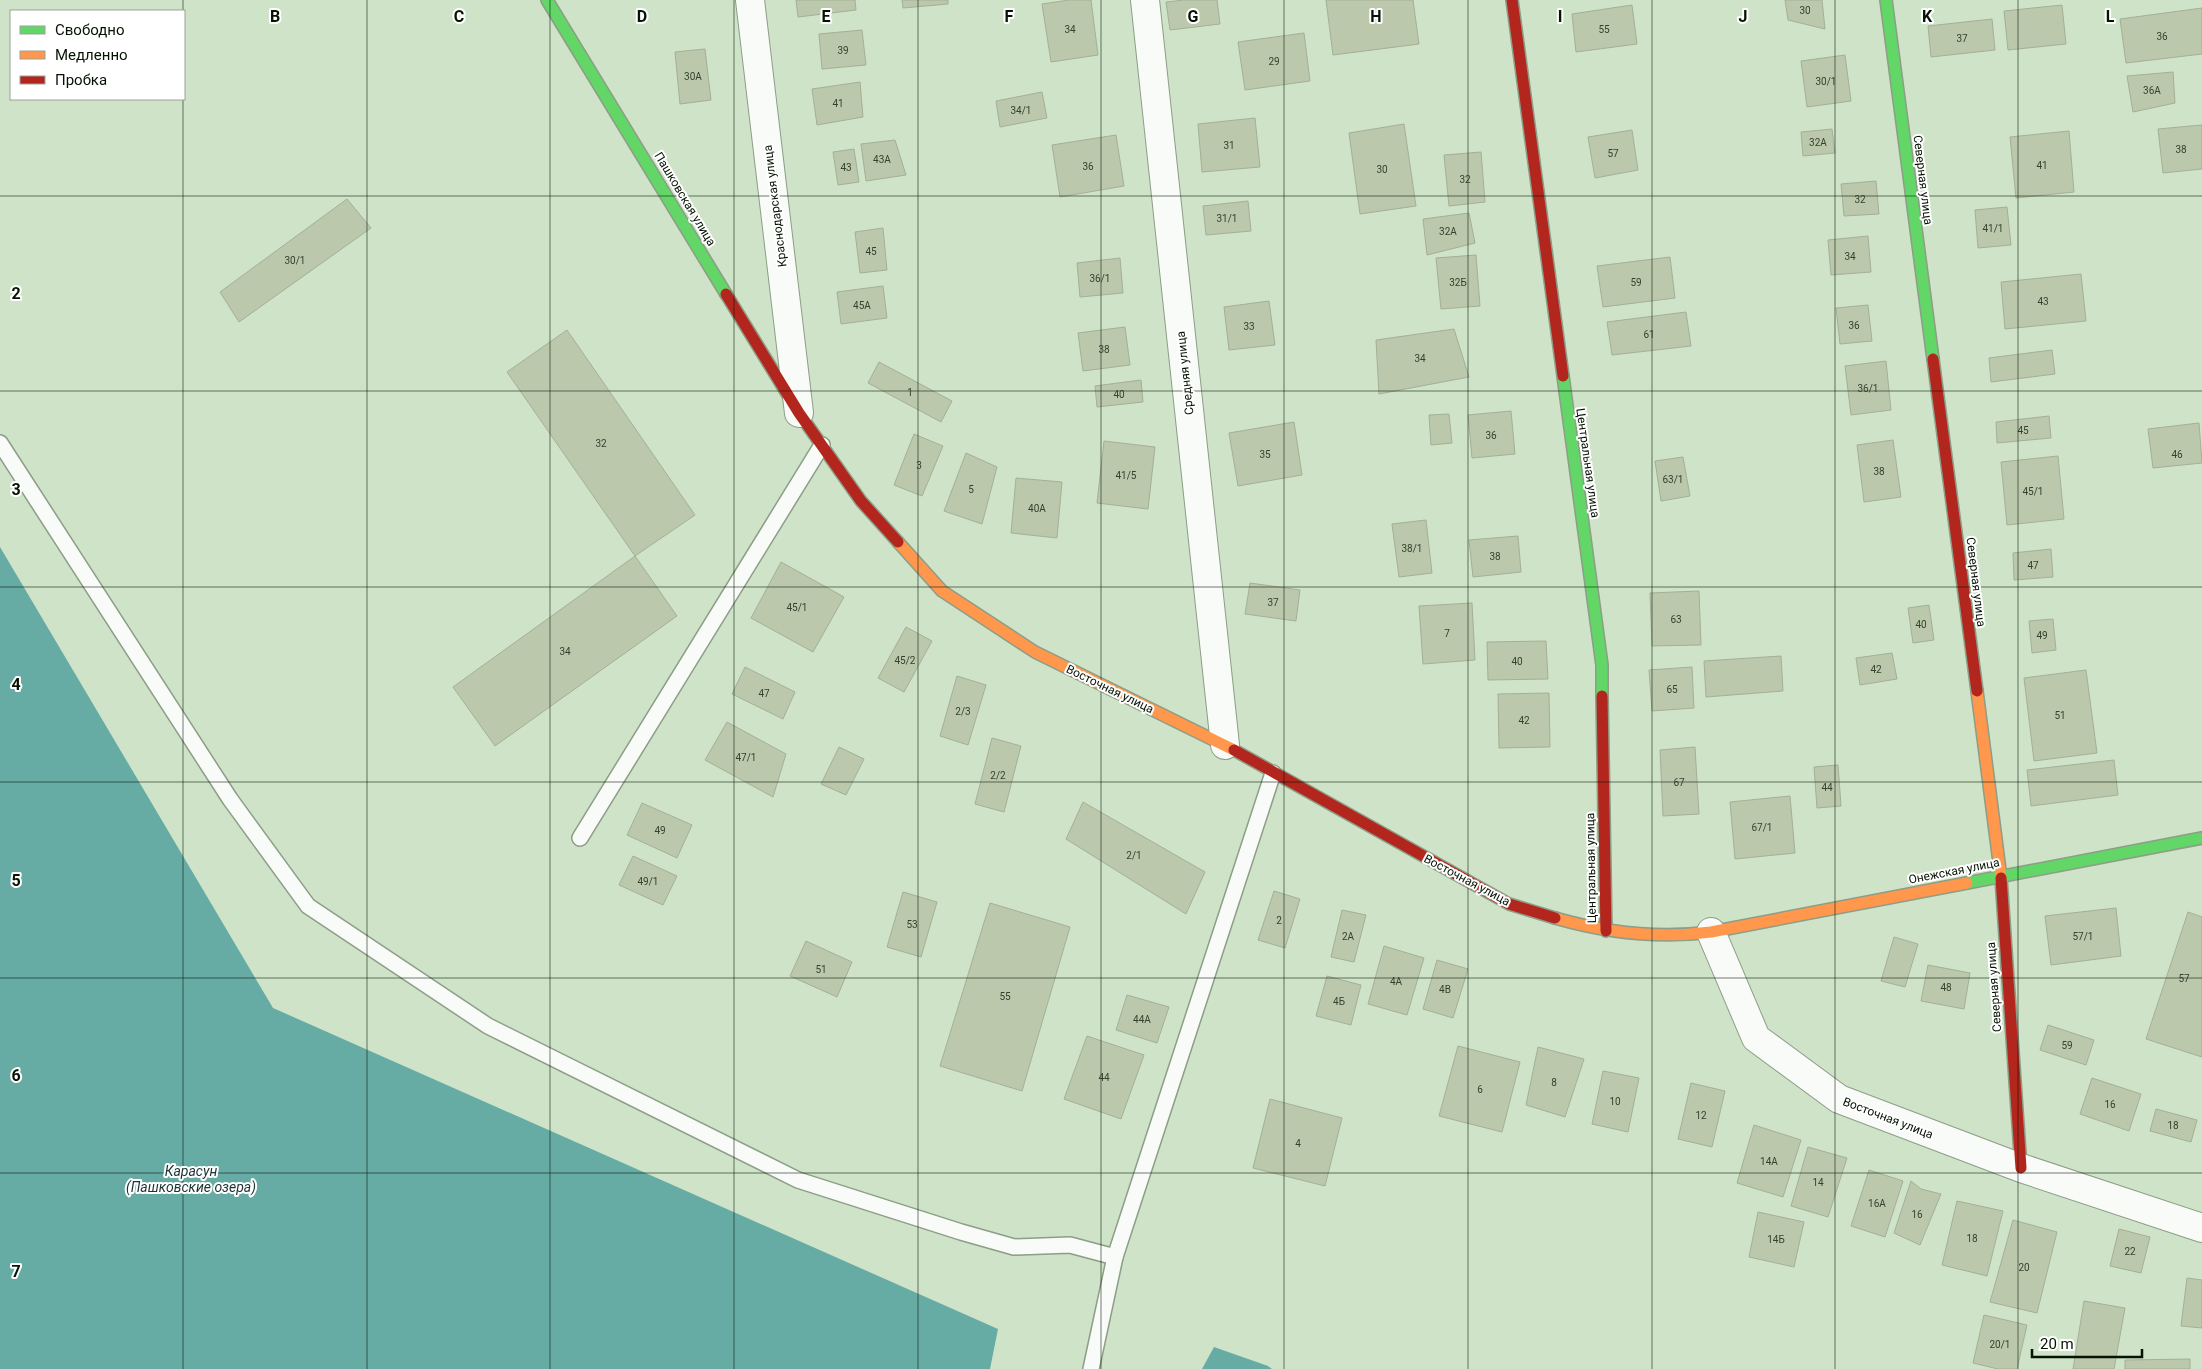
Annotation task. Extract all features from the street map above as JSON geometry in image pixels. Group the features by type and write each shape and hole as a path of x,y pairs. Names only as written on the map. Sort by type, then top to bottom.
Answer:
{"street":[{"name":"Пашковская улица","path":"547,0 799,413"},
{"name":"Краснодарская улица","path":"750,0 799,413"},
{"name":"Средняя улица","path":"1145,0 1225,745"},
{"name":"Центральная улица","path":"1512,0 1602,664 1606,931"},
{"name":"Северная улица","path":"1886,0 2001,876 2020,1168"},
{"name":"Восточная улица","path":"799,413 861,502 942,591 1035,652 1225,745 1509,904 1559,920 1606,931 1662,936 1711,932 1756,1038 1840,1100 2020,1168 2202,1228"},
{"name":"Онежская улица","path":"1711,932 2202,838"}],"lane":[{"path":"0,443 230,799 308,906 488,1026 798,1180 1014,1247 1070,1245 1115,1257"},
{"path":"580,838 822,445"},
{"path":"1091,1369 1115,1257 1273,773"}],"water":[{"name":"Карасун (Пашковские озера)","path":"0,547 273,1008 998,1329 990,1369 0,1369"},
{"path":"1214,1347 1268,1366 1272,1369 1202,1369"}],"building":[{"path":"796,0 855,0 856,10 798,17"},
{"path":"902,0 948,0 948,4 903,8"},
{"path":"1069,0 1091,0 1098,55 1051,62 1042,4"},
{"path":"1217,0 1220,24 1170,30 1166,2"},
{"path":"1326,0 1413,0 1419,44 1333,55"},
{"path":"1785,0 1822,0 1825,29 1788,20"},
{"path":"1632,5 1637,44 1576,52 1572,14"},
{"path":"2062,5 2066,44 2008,50 2004,11"},
{"path":"2202,8 2202,54 2126,63 2120,19"},
{"path":"1992,19 1995,50 1931,57 1928,26"},
{"path":"862,30 866,65 822,69 819,34"},
{"path":"1304,33 1310,81 1245,90 1238,42"},
{"path":"705,49 711,100 680,104 675,52"},
{"path":"1845,55 1851,101 1807,107 1801,61"},
{"path":"2173,72 2175,103 2133,112 2127,76"},
{"path":"860,82 863,117 817,125 812,89"},
{"path":"1042,92 1047,118 1000,127 996,101"},
{"path":"1255,118 1260,167 1202,172 1198,124"},
{"path":"1404,124 1416,206 1360,214 1349,133"},
{"path":"2202,125 2202,169 2163,173 2158,129"},
{"path":"1832,129 1835,153 1803,156 1801,132"},
{"path":"1632,130 1638,170 1595,178 1588,137"},
{"path":"2069,131 2074,192 2016,198 2010,137"},
{"path":"1116,135 1124,186 1060,197 1052,145"},
{"path":"895,140 906,175 866,181 861,144"},
{"path":"854,149 859,182 838,185 833,152"},
{"path":"1481,152 1485,202 1449,206 1444,155"},
{"path":"1876,181 1879,214 1844,216 1841,184"},
{"path":"347,199 371,228 239,322 220,292"},
{"path":"1248,201 1251,231 1206,235 1203,206"},
{"path":"2007,207 2011,245 1978,248 1975,210"},
{"path":"1469,213 1475,243 1427,255 1423,219"},
{"path":"883,228 887,270 860,273 855,232"},
{"path":"1868,236 1871,272 1831,275 1828,240"},
{"path":"1476,255 1480,306 1441,309 1436,258"},
{"path":"1670,257 1675,298 1603,307 1597,266"},
{"path":"1120,258 1123,293 1080,297 1077,263"},
{"path":"2081,274 2086,321 2005,329 2001,282"},
{"path":"883,286 887,318 841,324 837,292"},
{"path":"1269,301 1275,345 1229,350 1224,307"},
{"path":"1868,305 1872,341 1840,344 1836,308"},
{"path":"1686,312 1691,346 1612,355 1607,322"},
{"path":"1125,327 1130,365 1083,371 1078,333"},
{"path":"1454,329 1469,377 1379,394 1376,340"},
{"path":"567,330 695,515 635,556 507,372"},
{"path":"2052,350 2055,374 1991,382 1989,358"},
{"path":"1886,361 1891,410 1851,415 1845,366"},
{"path":"879,362 952,401 941,422 868,383"},
{"path":"1141,380 1143,402 1097,407 1095,386"},
{"path":"1511,411 1515,454 1472,458 1468,415"},
{"path":"1449,414 1452,443 1431,445 1429,415"},
{"path":"2049,416 2051,438 1997,443 1996,422"},
{"path":"1294,422 1302,475 1238,486 1229,433"},
{"path":"2199,423 2202,463 2153,468 2148,429"},
{"path":"914,434 943,446 922,496 894,485"},
{"path":"1893,440 1901,497 1864,502 1857,445"},
{"path":"1104,441 1155,447 1148,509 1097,503"},
{"path":"966,453 997,467 982,524 944,511"},
{"path":"2058,456 2064,519 2007,525 2001,462"},
{"path":"1683,457 1690,496 1661,501 1655,461"},
{"path":"1016,478 1062,482 1057,538 1011,533"},
{"path":"1426,520 1432,573 1399,577 1392,524"},
{"path":"1518,536 1521,572 1473,577 1469,540"},
{"path":"2051,549 2053,577 2014,580 2013,553"},
{"path":"635,556 677,616 495,746 453,687"},
{"path":"781,562 844,597 813,652 751,618"},
{"path":"1250,583 1300,590 1296,621 1245,614"},
{"path":"1699,591 1701,645 1652,646 1650,593"},
{"path":"1472,603 1475,660 1423,664 1419,606"},
{"path":"1929,605 1934,640 1913,643 1908,608"},
{"path":"2053,619 2056,650 2032,653 2029,621"},
{"path":"906,627 932,641 904,692 878,678"},
{"path":"1546,641 1548,679 1488,680 1487,642"},
{"path":"1892,653 1897,679 1860,685 1856,658"},
{"path":"1781,656 1783,691 1706,697 1704,661"},
{"path":"745,667 795,692 783,719 732,694"},
{"path":"1692,667 1694,708 1652,711 1649,670"},
{"path":"2086,670 2097,753 2034,761 2024,678"},
{"path":"957,676 986,685 968,745 940,736"},
{"path":"1549,693 1550,747 1499,748 1498,694"},
{"path":"727,722 786,754 773,797 705,760"},
{"path":"992,738 1021,746 1004,812 975,804"},
{"path":"839,747 864,759 846,795 821,784"},
{"path":"1695,747 1699,814 1663,816 1660,750"},
{"path":"2114,760 2118,795 2031,806 2027,770"},
{"path":"1838,765 1841,806 1817,808 1814,767"},
{"path":"1790,796 1795,853 1735,859 1730,802"},
{"path":"1083,802 1205,872 1186,914 1066,839"},
{"path":"642,803 692,825 677,858 627,835"},
{"path":"633,856 677,876 663,905 619,885"},
{"path":"1274,891 1300,899 1285,948 1258,940"},
{"path":"903,892 937,902 921,957 887,947"},
{"path":"990,903 1070,927 1022,1091 940,1066"},
{"path":"2116,908 2121,956 2051,965 2045,916"},
{"path":"1342,910 1366,915 1354,962 1331,957"},
{"path":"2188,912 2202,917 2202,1057 2146,1039"},
{"path":"1894,937 1918,944 1905,987 1881,981"},
{"path":"806,941 852,962 837,997 790,976"},
{"path":"1384,946 1424,958 1407,1015 1368,1004"},
{"path":"1437,960 1468,969 1453,1018 1423,1009"},
{"path":"1928,965 1970,973 1964,1009 1921,1001"},
{"path":"1327,976 1361,985 1351,1025 1316,1016"},
{"path":"1127,995 1169,1007 1157,1043 1116,1030"},
{"path":"2048,1025 2094,1040 2086,1065 2040,1050"},
{"path":"1087,1036 1144,1055 1121,1119 1064,1099"},
{"path":"1458,1046 1520,1062 1502,1132 1439,1116"},
{"path":"1538,1047 1584,1059 1565,1117 1526,1105"},
{"path":"1603,1071 1639,1078 1628,1132 1592,1124"},
{"path":"2092,1078 2141,1094 2129,1131 2080,1114"},
{"path":"1691,1083 1725,1091 1712,1147 1678,1139"},
{"path":"1270,1099 1342,1118 1325,1186 1253,1168"},
{"path":"2156,1109 2197,1120 2191,1142 2150,1131"},
{"path":"1754,1125 1801,1140 1783,1197 1737,1183"},
{"path":"1808,1147 1847,1158 1828,1217 1791,1206"},
{"path":"1869,1170 1903,1181 1885,1237 1851,1226"},
{"path":"1911,1181 1921,1189 1941,1194 1920,1245 1894,1233"},
{"path":"1957,1201 2003,1211 1987,1276 1942,1265"},
{"path":"1758,1212 1804,1222 1794,1267 1749,1257"},
{"path":"2013,1220 2057,1232 2037,1313 1990,1302"},
{"path":"2119,1229 2150,1237 2141,1273 2110,1266"},
{"path":"2187,1278 2202,1280 2202,1328 2181,1326"},
{"path":"2084,1301 2125,1308 2114,1369 2073,1369"},
{"path":"1984,1315 2027,1325 2017,1369 1998,1369 1973,1363"},
{"path":"2190,1359 2190,1369 2125,1369 2125,1360"}],"traffic: fast":[{"path":"547,0 726,294"},
{"path":"1886,0 1933,359"},
{"path":"1563,376 1602,665 1602,696"},
{"path":"1967,883 2202,838"}],"traffic: slow":[{"path":"898,542 942,591 1035,652 1234,750"},
{"path":"1977,691 2001,878"},
{"path":"1555,918 1613,931 1652,935 1691,934 1711,932 1967,883"}],"traffic: jam":[{"path":"1512,0 1563,376"},
{"path":"726,294 799,413 861,501 898,542"},
{"path":"1933,359 1977,691"},
{"path":"1602,696 1606,931"},
{"path":"1234,750 1509,904 1555,918"},
{"path":"2001,878 2021,1168"}]}
